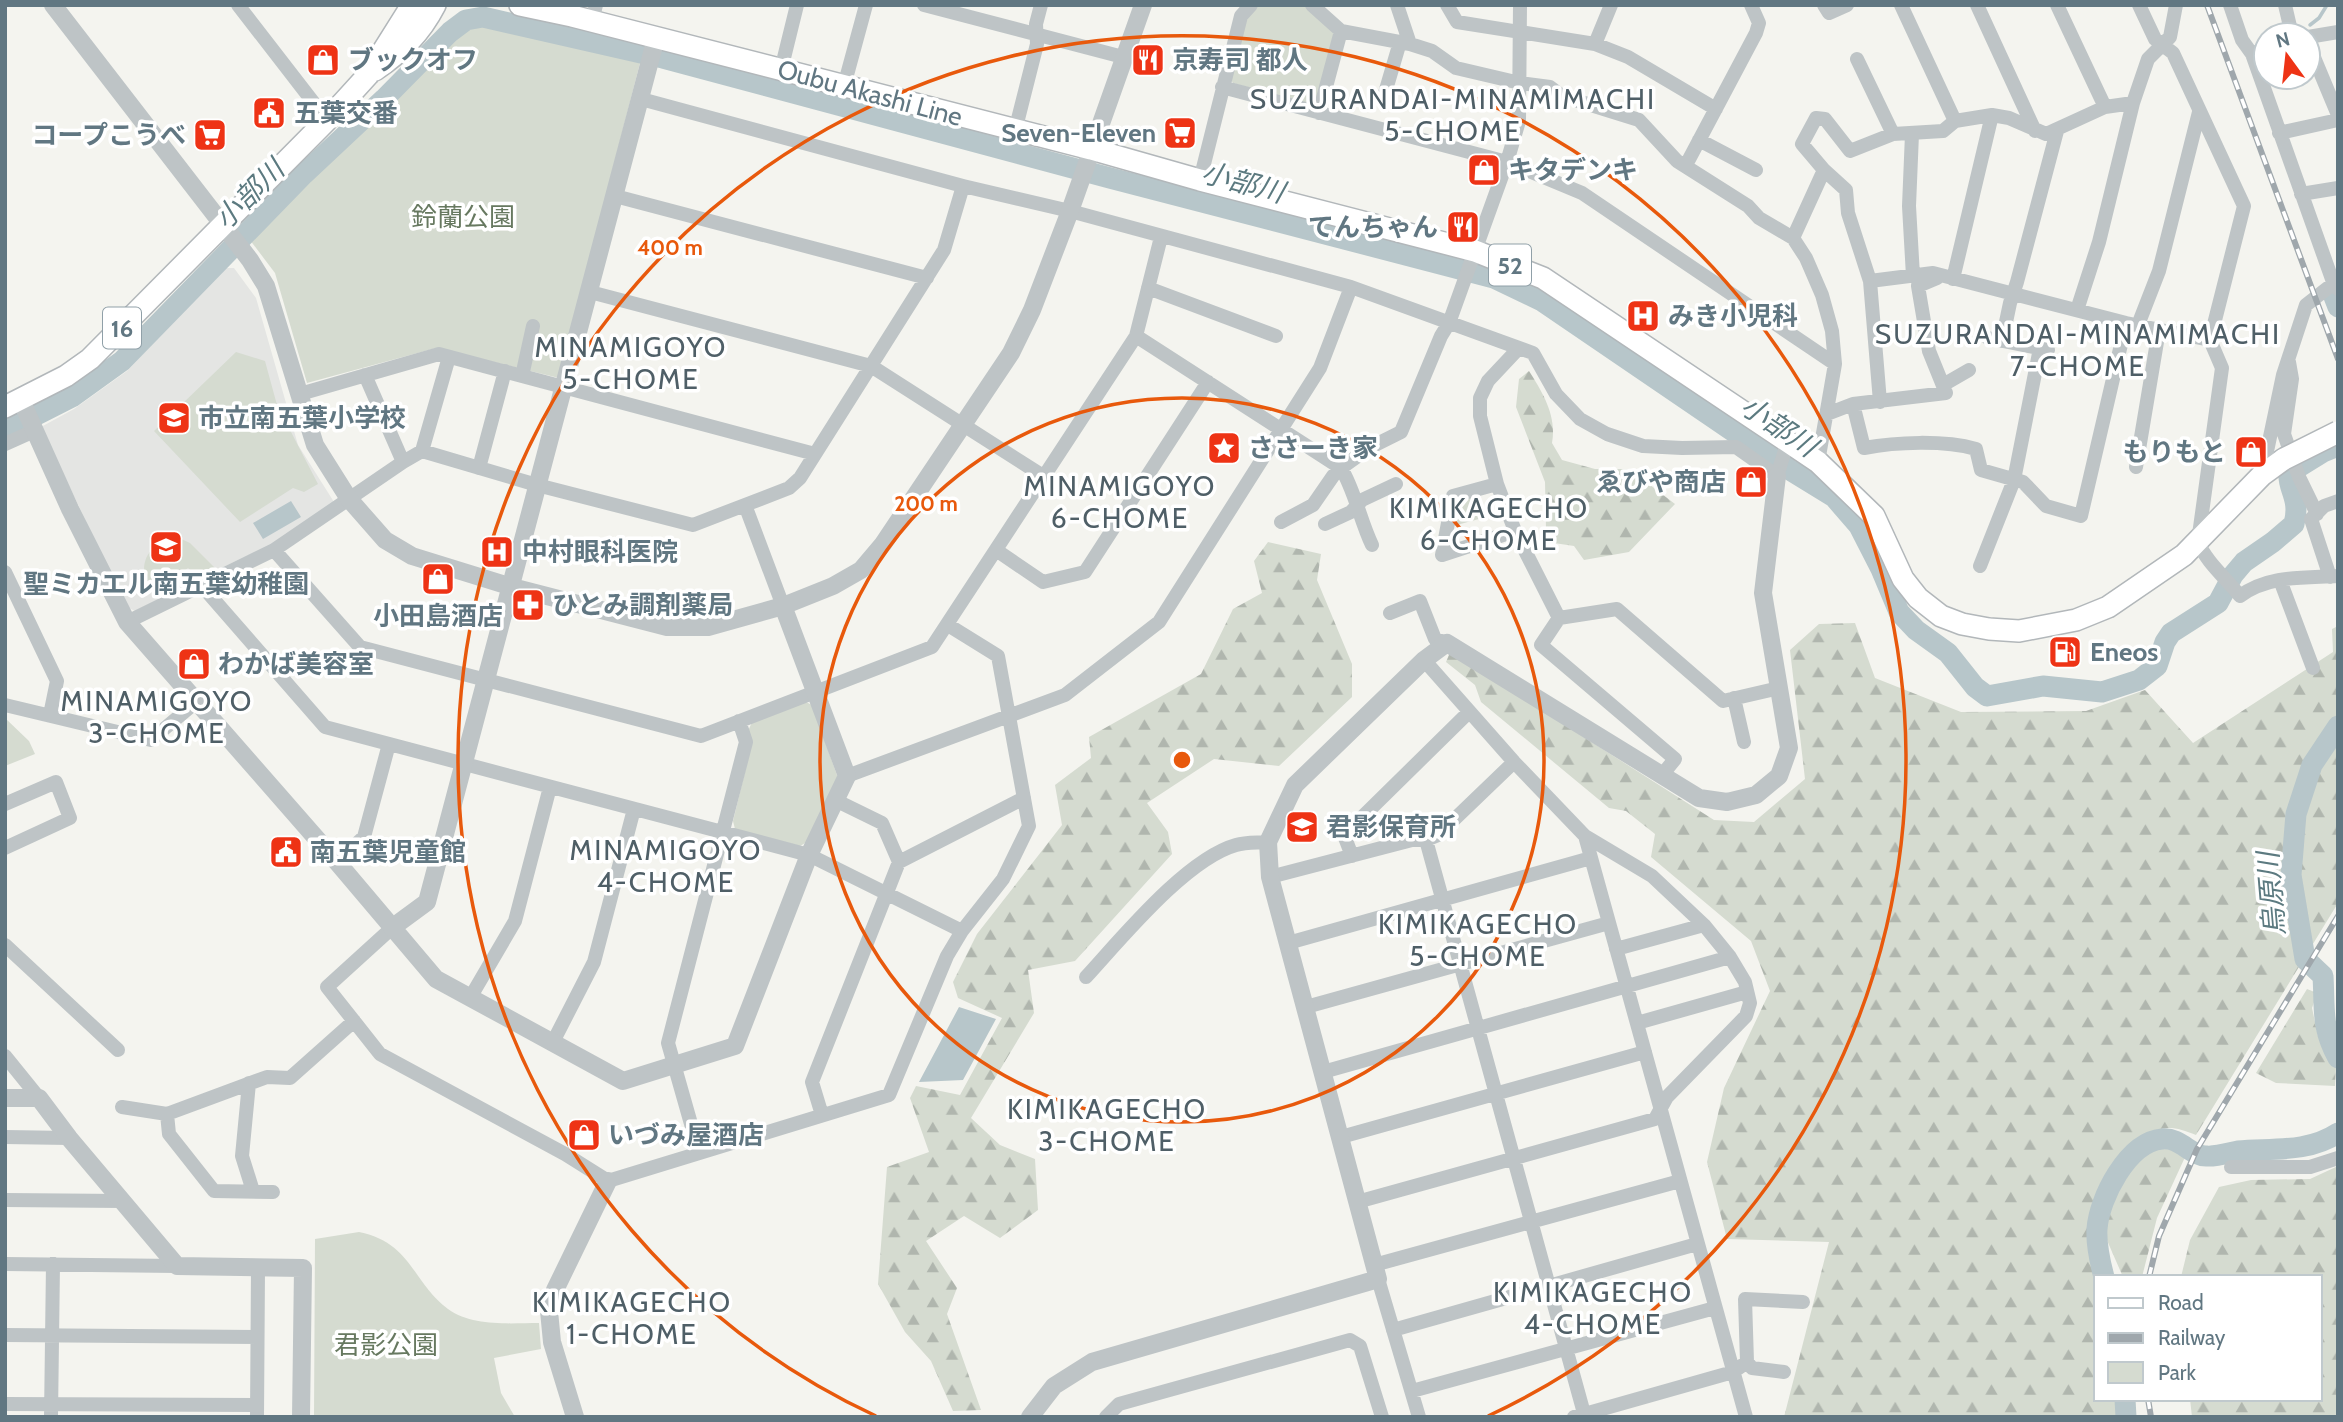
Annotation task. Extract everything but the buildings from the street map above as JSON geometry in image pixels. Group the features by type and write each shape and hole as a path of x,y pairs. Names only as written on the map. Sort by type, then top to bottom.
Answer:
{"main road":[{"name":"16","path":"17,405 90,359 226,230 368,75 412,5"},
{"name":"16","path":"368,75 403,50 435,5"},
{"name":"Oubu Akashi Line","path":"520,5 587,14"},
{"name":"Oubu Akashi Line","path":"550,5 587,14 655,41 781,70 1015,131 1089,156 1200,180 1543,278 1786,448 1818,462 1874,516 1903,579 1918,598 1941,616 1975,627 2020,631 2062,624 2087,616 2123,597 2198,542 2286,468 2338,432"}],"street":[{"path":"53,5 250,260 266,286 315,445 349,499 384,540 412,556 512,587 667,627 708,626 783,607 833,586 861,570 883,544 1010,352 1032,310 1143,5"},
{"path":"781,70 797,5"},
{"path":"844,86 866,5"},
{"path":"925,5 983,13 1037,35 1123,57"},
{"path":"1015,131 1037,44 1036,24 1041,5"},
{"path":"1200,180 1241,16 1251,5"},
{"path":"1312,5 1341,31 1432,51 1456,68 1550,87 1562,96 1639,120 1677,161 1748,206 1759,218 1793,238 1806,258 1822,295 1832,331 1835,364 1818,462"},
{"path":"1385,93 1405,43 1397,5"},
{"path":"1447,5 1457,22 1595,44 1628,57 1716,108"},
{"path":"1281,522 1313,505 1341,468 1369,448 1401,432 1449,323 1507,162 1518,121 1520,5"},
{"path":"1595,44 1611,5"},
{"path":"1686,165 1756,33 1759,23 1751,5"},
{"path":"1824,5 1829,13 1847,5"},
{"path":"1901,5 1955,121"},
{"path":"1977,5 2035,131"},
{"path":"2057,5 2105,107"},
{"path":"2139,5 2155,39 2173,53 2244,206 2210,340 2222,368 2198,542 2204,557 2240,596 2253,586 2280,580 2334,577 2311,519 2325,506 2338,500"},
{"path":"2077,310 2099,242 2133,103 2148,59 2170,37 2176,5"},
{"path":"2230,5 2242,40 2252,46"},
{"path":"246,9 327,120"},
{"path":"1319,113 1341,31"},
{"path":"608,1181 565,1154 380,1054 327,987 393,928 427,902 466,763 655,41"},
{"path":"1857,59 1894,134"},
{"path":"2322,77 2338,115"},
{"path":"1222,87 1507,162 1581,193 1835,364"},
{"path":"2269,91 2279,133 2336,284 2306,305 2283,375 2286,468"},
{"path":"641,99 1351,287 1533,353 1556,394 1580,419 1607,434 1643,446 1736,447 1777,476"},
{"path":"1880,402 1870,282 1848,213 1846,190 1802,144 1816,118 1825,119 1850,151 1894,134 1943,131 1955,121 1992,115 2009,118 2046,134 2105,107 2133,103"},
{"path":"1853,404 1864,448 1887,444 1962,445 1976,449 1981,470 2023,482 2046,506 2081,516 2132,324 2159,271 2199,112"},
{"path":"1947,277 1992,115"},
{"path":"2279,133 2338,120"},
{"path":"1980,566 2014,480 2045,349 1995,340 2014,293 2057,131"},
{"path":"1912,134 1909,206 1913,276"},
{"path":"1699,140 1756,170"},
{"path":"1793,238 1824,170"},
{"path":"127,622 274,550 403,462 422,452 693,525 789,488 800,478 944,250 963,186"},
{"path":"2301,194 2338,188"},
{"path":"615,196 927,278"},
{"path":"274,550 360,646 701,736 932,647 1136,336 1161,237"},
{"path":"1870,282 1933,272 2132,324 2210,340"},
{"path":"1826,414 1853,404 1946,393 1928,351 1918,286 1947,277"},
{"path":"17,405 34,431 127,622 436,979 623,1081 735,1046 809,855 847,776 1065,695 1159,622 1320,368 1351,287"},
{"path":"1148,288 1276,336"},
{"path":"590,292 870,366 1043,476"},
{"path":"522,376 533,326"},
{"path":"2136,467 2159,330"},
{"path":"1136,336 1341,468 1372,545"},
{"path":"1519,348 1488,381 1480,398 1480,416 1497,484 1515,531 1559,618"},
{"path":"300,394 439,354 815,454"},
{"path":"422,452 449,357"},
{"path":"2288,359 2292,379 2284,433 2286,468 2317,514"},
{"path":"1943,386 1969,370"},
{"path":"479,468 505,371"},
{"path":"365,375 403,462"},
{"path":"996,550 1043,582 1085,572 1208,382"},
{"path":"5,444 34,431"},
{"path":"1390,613 1420,601 1436,639 1447,643 1699,797 1727,802 1756,795 1779,776 1789,748 1763,593 1777,476 1786,448"},
{"path":"1325,524 1351,512 1362,500 1396,484"},
{"path":"1497,484 1452,496 1442,555 1515,531"},
{"path":"745,506 847,776"},
{"path":"5,572 57,681 50,715"},
{"path":"2280,580 2312,668"},
{"path":"202,586 325,727 809,855 962,931"},
{"path":"1662,775 1675,758 1541,645 1559,618 1618,608 1723,701 1779,688"},
{"path":"575,1417 552,1342 549,1311 555,1290 608,1181 889,1095 947,956 962,931 1003,879 1029,826 998,656 948,625"},
{"path":"1419,1417 1376,1272 1270,877 1268,842 1295,785 1424,660 1447,643"},
{"path":"1357,1202 1655,1119 1667,1097 1746,1016 1750,1003 1745,982 1730,957 1704,925 1652,876 1585,836 1514,762 1424,660"},
{"path":"1734,698 1744,742"},
{"path":"5,705 151,740 196,702"},
{"path":"1352,856 1344,835 1469,712"},
{"path":"699,1152 668,1043 746,742 739,721"},
{"path":"337,862 364,837 389,744"},
{"path":"1270,877 1438,835 1514,762"},
{"path":"5,804 55,782 70,818 5,848"},
{"path":"470,998 515,921 550,787"},
{"path":"822,1115 812,1082 899,862 1024,798"},
{"path":"835,800 882,823 899,862"},
{"path":"553,1042 594,961 634,808"},
{"path":"1585,836 1746,1417"},
{"path":"1426,840 1566,1350 1581,1416 1733,1373 1747,1362"},
{"path":"1086,977 1137,921 1197,863 1236,845 1268,842"},
{"path":"1288,943 1591,858"},
{"path":"1306,1007 1609,923"},
{"path":"1616,949 1704,925"},
{"path":"5,945 118,1050"},
{"path":"1323,1072 1730,957"},
{"path":"1637,1023 1747,992"},
{"path":"122,1108 167,1114 267,1077 290,1078 354,1021"},
{"path":"1340,1137 1645,1052"},
{"path":"5,1056 69,1138 177,1266"},
{"path":"249,1083 242,1156 253,1191"},
{"path":"5,1098 39,1098"},
{"path":"167,1114 169,1134 214,1191 273,1192"},
{"path":"5,1137 69,1138"},
{"path":"2231,1167 2310,1167 2338,1158"},
{"path":"1030,1417 1054,1386 1092,1362 1530,1222 1680,1181"},
{"path":"5,1200 122,1201"},
{"path":"1393,1329 1697,1244"},
{"path":"5,1264 303,1268 301,1417"},
{"path":"51,1410 53,1264"},
{"path":"5,1404 51,1410 257,1411 258,1269"},
{"path":"1784,1373 1752,1368 1747,1362 1745,1299 1803,1302"},
{"path":"1412,1391 1715,1308"},
{"path":"5,1335 257,1337"},
{"path":"1107,1417 1119,1404 1350,1340 1360,1346 1382,1417"}],"shaded area":[{"name":"市立南五葉小学校","path":"225,268 234,268 256,298 298,445 334,502 270,546 135,611 127,607 41,427 74,409 127,371"},
{"path":"291,501 301,517 263,539 253,523"},
{"path":"959,1007 996,1019 963,1080 919,1082"}],"green space":[{"path":"1257,5 1304,5 1332,29 1335,37 1320,98 1308,104 1233,83 1229,77 1247,15"},
{"name":"鈴蘭公園","path":"485,23 641,59 559,378 436,348 307,383 275,273 250,240 308,178 391,101 453,36 467,25"},
{"path":"236,352 265,361 277,405 318,484 304,492 293,488 240,522 154,431"},
{"path":"1529,371 1548,405 1552,443 1562,460 1595,469 1629,469 1675,504 1629,552 1584,560 1574,546 1554,543 1546,529 1545,482 1516,407 1519,379"},
{"path":"1473,495 1479,519 1453,526 1459,499"},
{"path":"177,537 190,543 215,568 198,577 188,568 162,588 155,589 145,579 147,556 162,542"},
{"path":"1268,542 1321,554 1317,580 1352,664 1352,697 1279,766 1214,759 1147,803 1168,832 1172,854 1075,961 1028,970 1034,1013 971,1118 1000,1145 1035,1159 1038,1210 1000,1238 964,1216 926,1241 957,1288 947,1314 981,1410 953,1411 931,1361 905,1332 878,1284 887,1167 929,1152 910,1098 916,1086 960,1095 1002,1018 958,998 953,982 977,934 1062,825 1055,785 1091,758 1089,737 1201,674 1233,609 1262,593 1254,561"},
{"path":"1855,623 1875,678 1961,712 2086,711 2145,690 2193,743 2333,652 2332,629 2338,626 2338,903 2196,1135 2180,1129 2166,1128 2153,1132 2139,1142 2148,1147 2172,1148 2186,1155 2157,1218 2143,1275 2122,1275 2106,1238 2089,1240 2102,1275 2094,1275 2094,1401 2130,1401 2130,1417 1784,1417 1829,1242 1727,1239 1707,1162 1724,1088 1770,991 1751,941 1651,857 1655,834 1626,811 1609,808 1481,702 1475,685 1446,662 1450,652 1714,820 1754,822 1805,779 1790,650 1819,624"},
{"path":"804,701 812,705 838,778 807,842 800,846 735,829 733,821 752,743 748,731 753,720"},
{"path":"5,718 29,741 35,754 5,766"},
{"path":"2307,989 2317,993 2312,1008 2318,1036 2336,1066 2335,1086 2276,1083 2256,1073"},
{"path":"2338,1166 2338,1417 2192,1417 2190,1401 2322,1401 2322,1275 2181,1275 2190,1240 2219,1187 2251,1180 2310,1179"},
{"name":"君影公園","path":"359,1232 377,1237 401,1254 436,1298 458,1315 492,1323 539,1323 541,1349 494,1358 501,1393 515,1417 314,1417 315,1239"}],"waterway":[{"path":"2315,21 2327,5"},
{"name":"小部川","path":"5,431 72,397 122,361 304,174 450,32 466,20 483,17 663,58 1494,278 1542,301 1790,470 1834,497 1859,526 1899,612 1916,630 1948,653 1975,687 1987,696 2043,686 2102,692 2139,680 2157,666 2171,633 2218,603 2233,575 2244,562 2294,524 2296,507 2289,473 2338,446"},
{"path":"2333,294 2338,307"},
{"name":"烏原川","path":"2338,726 2312,765 2296,814 2291,875 2305,959 2323,976 2326,1027 2338,1058"},
{"name":"烏原川","path":"2104,1275 2097,1235 2103,1202 2127,1161 2150,1142 2168,1139 2195,1153 2210,1156 2238,1151 2302,1147 2338,1133"},
{"name":"烏原川","path":"2125,1401 2126,1417"}],"railway":[{"path":"2207,5 2338,359"},
{"path":"2149,1275 2159,1236 2197,1149 2338,916"},
{"path":"2148,1401 2151,1417"}],"place":[{"name":"ブックオフ","path":"323,60"},
{"name":"京寿司 都人","path":"1148,60"},
{"name":"五葉交番","path":"269,113"},
{"name":"Seven-Eleven","path":"1180,133"},
{"name":"コープこうべ","path":"210,135"},
{"name":"キタデンキ","path":"1484,170"},
{"name":"てんちゃん","path":"1463,227"},
{"name":"みき小児科","path":"1643,316"},
{"name":"市立南五葉小学校","path":"174,418"},
{"name":"ささーき家","path":"1224,448"},
{"name":"もりもと","path":"2251,452"},
{"name":"ゑびや商店","path":"1751,482"},
{"name":"聖ミカエル南五葉幼稚園","path":"166,547"},
{"name":"中村眼科医院","path":"497,552"},
{"name":"小田島酒店","path":"438,579"},
{"name":"ひとみ調剤薬局","path":"528,605"},
{"name":"Eneos","path":"2065,652"},
{"name":"わかば美容室","path":"194,664"},
{"name":"君影保育所","path":"1302,827"},
{"name":"南五葉児童館","path":"286,852"},
{"name":"いづみ屋酒店","path":"584,1135"}],"district":[{"name":"SUZURANDAI-MINAMIMACHI 5-CHOME","path":"1453,115"},
{"name":"SUZURANDAI-MINAMIMACHI 7-CHOME","path":"2078,350"},
{"name":"MINAMIGOYO 5-CHOME","path":"631,363"},
{"name":"MINAMIGOYO 6-CHOME","path":"1120,502"},
{"name":"KIMIKAGECHO 6-CHOME","path":"1489,524"},
{"name":"MINAMIGOYO 3-CHOME","path":"157,717"},
{"name":"MINAMIGOYO 4-CHOME","path":"666,866"},
{"name":"KIMIKAGECHO 5-CHOME","path":"1478,940"},
{"name":"KIMIKAGECHO 3-CHOME","path":"1107,1125"},
{"name":"KIMIKAGECHO 4-CHOME","path":"1593,1308"},
{"name":"KIMIKAGECHO 1-CHOME","path":"632,1318"}]}
